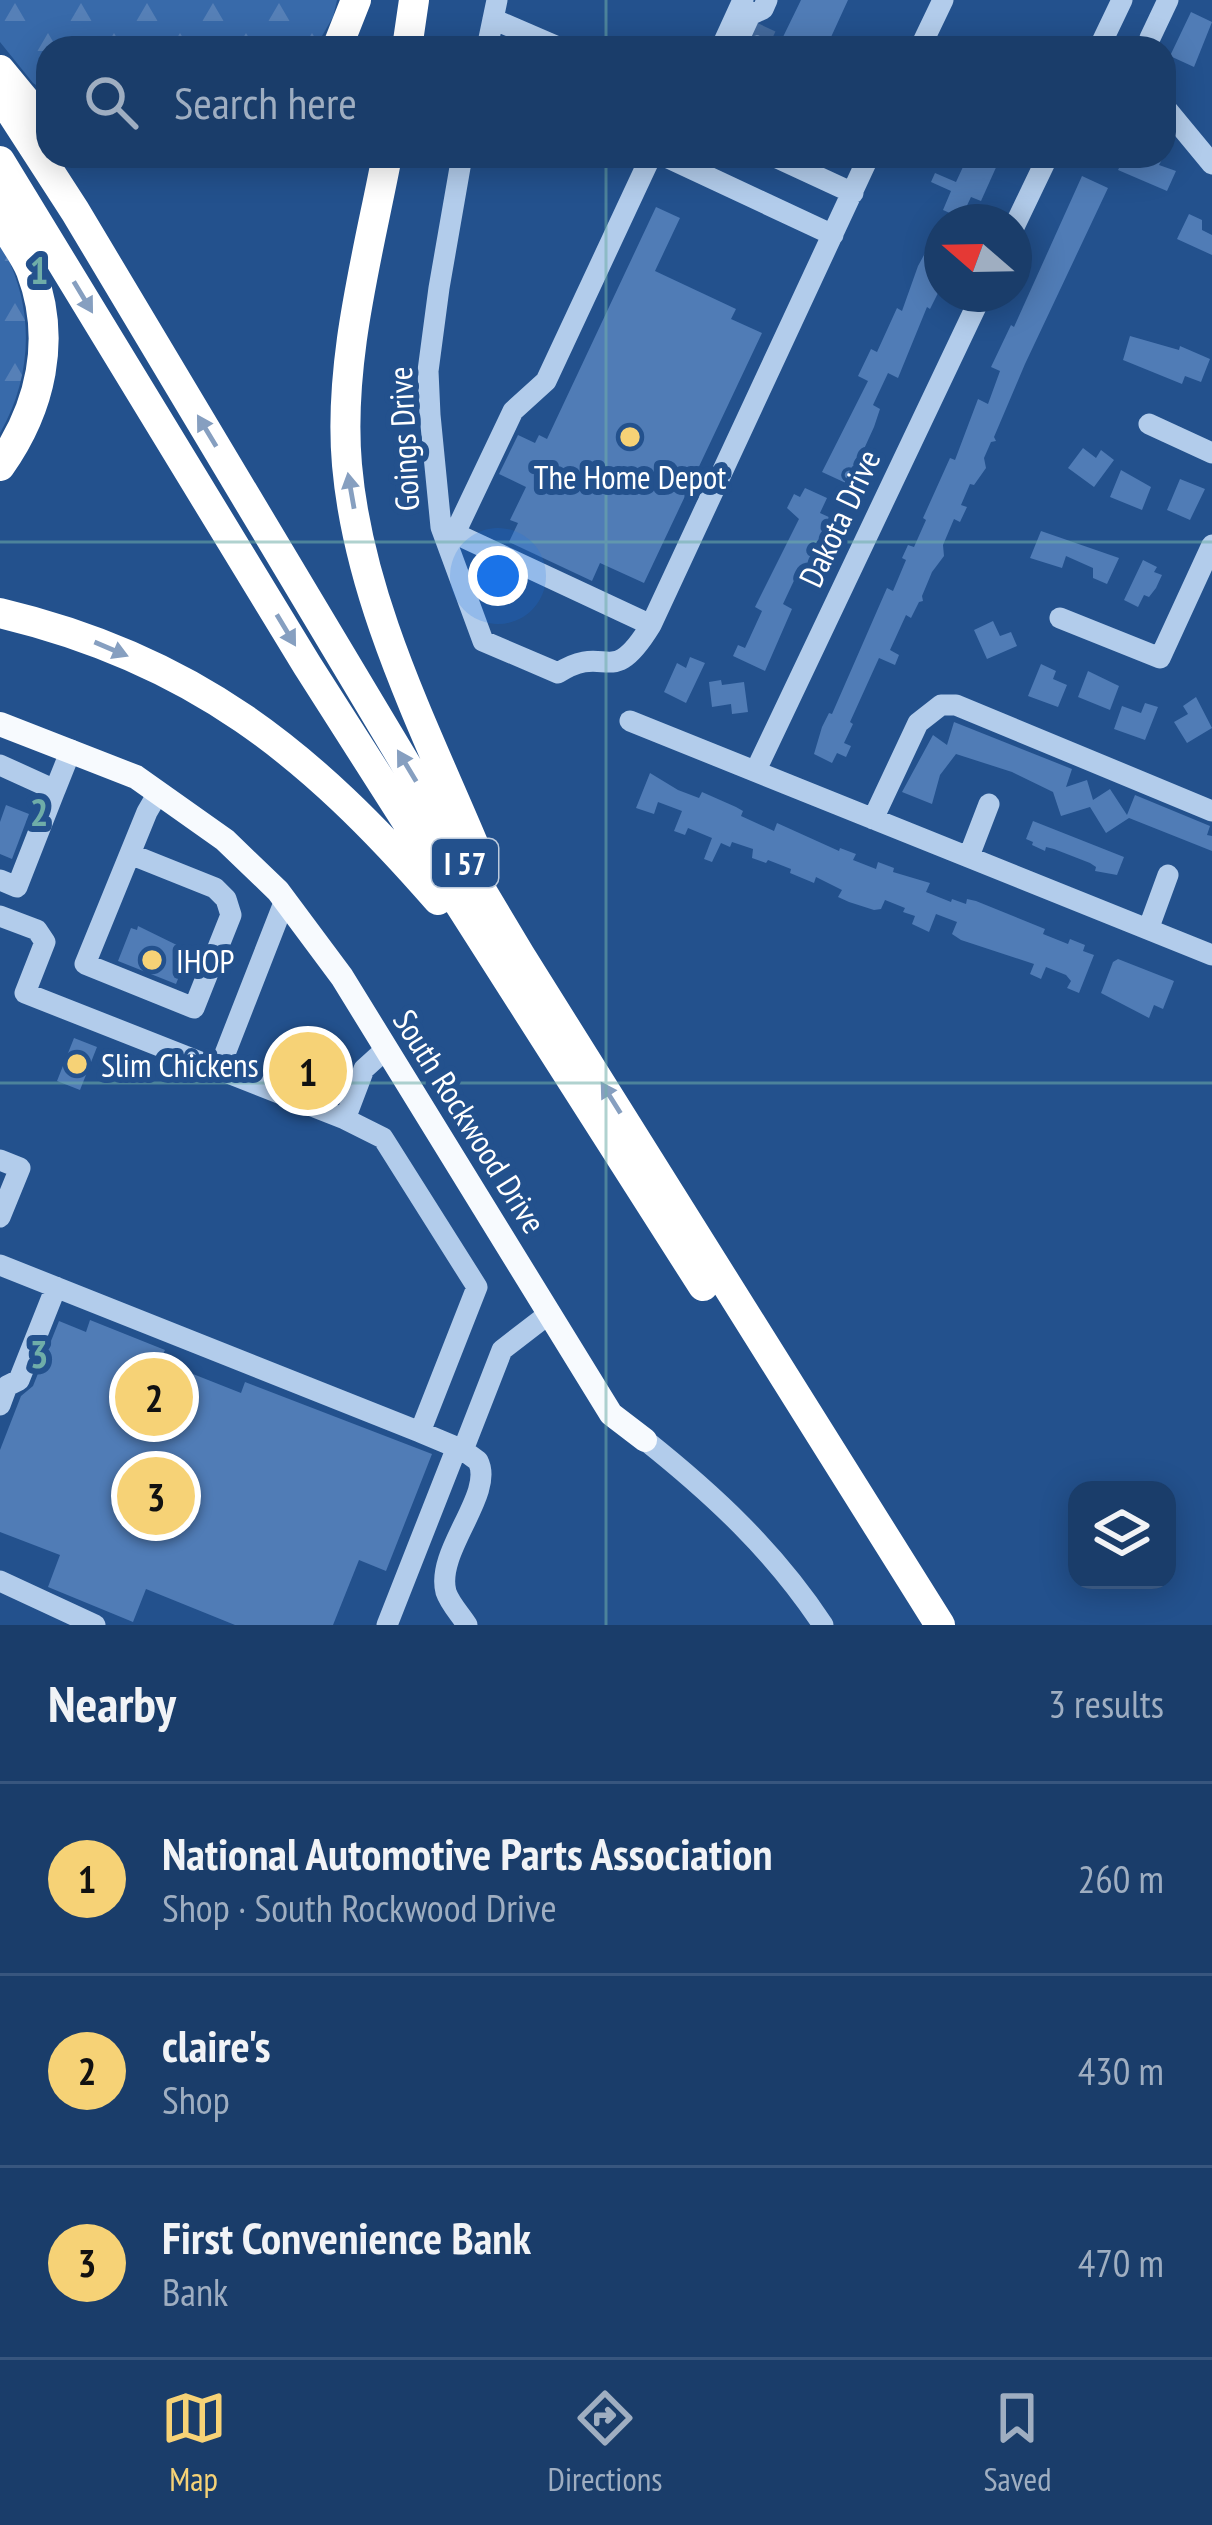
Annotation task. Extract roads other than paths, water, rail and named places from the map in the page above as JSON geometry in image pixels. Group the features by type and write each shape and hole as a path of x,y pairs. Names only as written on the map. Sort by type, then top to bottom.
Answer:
{"highway":[{"path":"342,36 356,0"},
{"path":"0,70 36,110"},
{"name":"I 57","path":"0,95 36,151"},
{"path":"0,466 31,413 44,352 39,298 30,268 1,214 2,164"},
{"name":"I 57","path":"2,164 307,665 920,1625"},
{"name":"I 57","path":"47,168 520,955 940,1625"},
{"path":"385,168 351,354 346,464 368,577 388,638 520,955"},
{"path":"0,614 92,641 222,701 345,798 437,899 645,1207 677,1246"}],"main road":[{"name":"South Rockwood Drive","path":"8,726 136,778 225,840 284,900 342,977 611,1414 645,1440"}],"street":[{"path":"926,36 943,0"},
{"path":"1105,36 1122,0"},
{"path":"1151,36 1168,0"},
{"path":"495,10 539,36"},
{"path":"1176,120 1212,164"},
{"name":"Goings Drive","path":"461,168 428,371 448,530 483,641 558,673 573,663 589,660 612,665 632,657 652,625"},
{"path":"645,168 546,381 512,411 448,530 652,625 863,168"},
{"path":"690,168 833,235"},
{"path":"798,168 853,193"},
{"path":"1025,204 1042,168"},
{"name":"Dakota Drive","path":"756,770 973,312"},
{"path":"1149,424 1212,453"},
{"path":"1060,618 1160,658 1212,544"},
{"path":"873,819 917,723 941,705 956,705 1212,811"},
{"path":"631,721 1212,955"},
{"path":"8,726 0,765 55,790"},
{"path":"0,880 17,886 71,750"},
{"path":"130,854 215,888 226,898 231,915 194,1008 85,964 130,854 158,793"},
{"path":"969,856 989,804"},
{"path":"1149,927 1168,875"},
{"path":"219,1069 284,900"},
{"path":"0,916 37,930 44,942 25,993 383,1138 477,1286 420,1432"},
{"path":"345,1119 364,1069 386,1049"},
{"path":"0,1160 20,1168 0,1217"},
{"path":"0,1265 420,1432 478,1460 482,1477 446,1569 445,1587 467,1625"},
{"path":"0,1405 8,1386 19,1380 56,1287"},
{"path":"387,1625 502,1350 550,1313"},
{"name":"South Rockwood Drive","path":"645,1440 724,1504 762,1543 824,1625"},
{"path":"0,1581 95,1625"}],"tunnel":[{"path":"762,36 766,27"}],"place":[{"name":"The Home Depot","path":"630,437"},
{"name":"IHOP","path":"152,960"},
{"name":"Slim Chickens","path":"77,1064"},
{"name":"National Automotive Parts Association","path":"308,1071"},
{"name":"claire's","path":"154,1397"},
{"name":"First Convenience Bank","path":"156,1496"}]}
